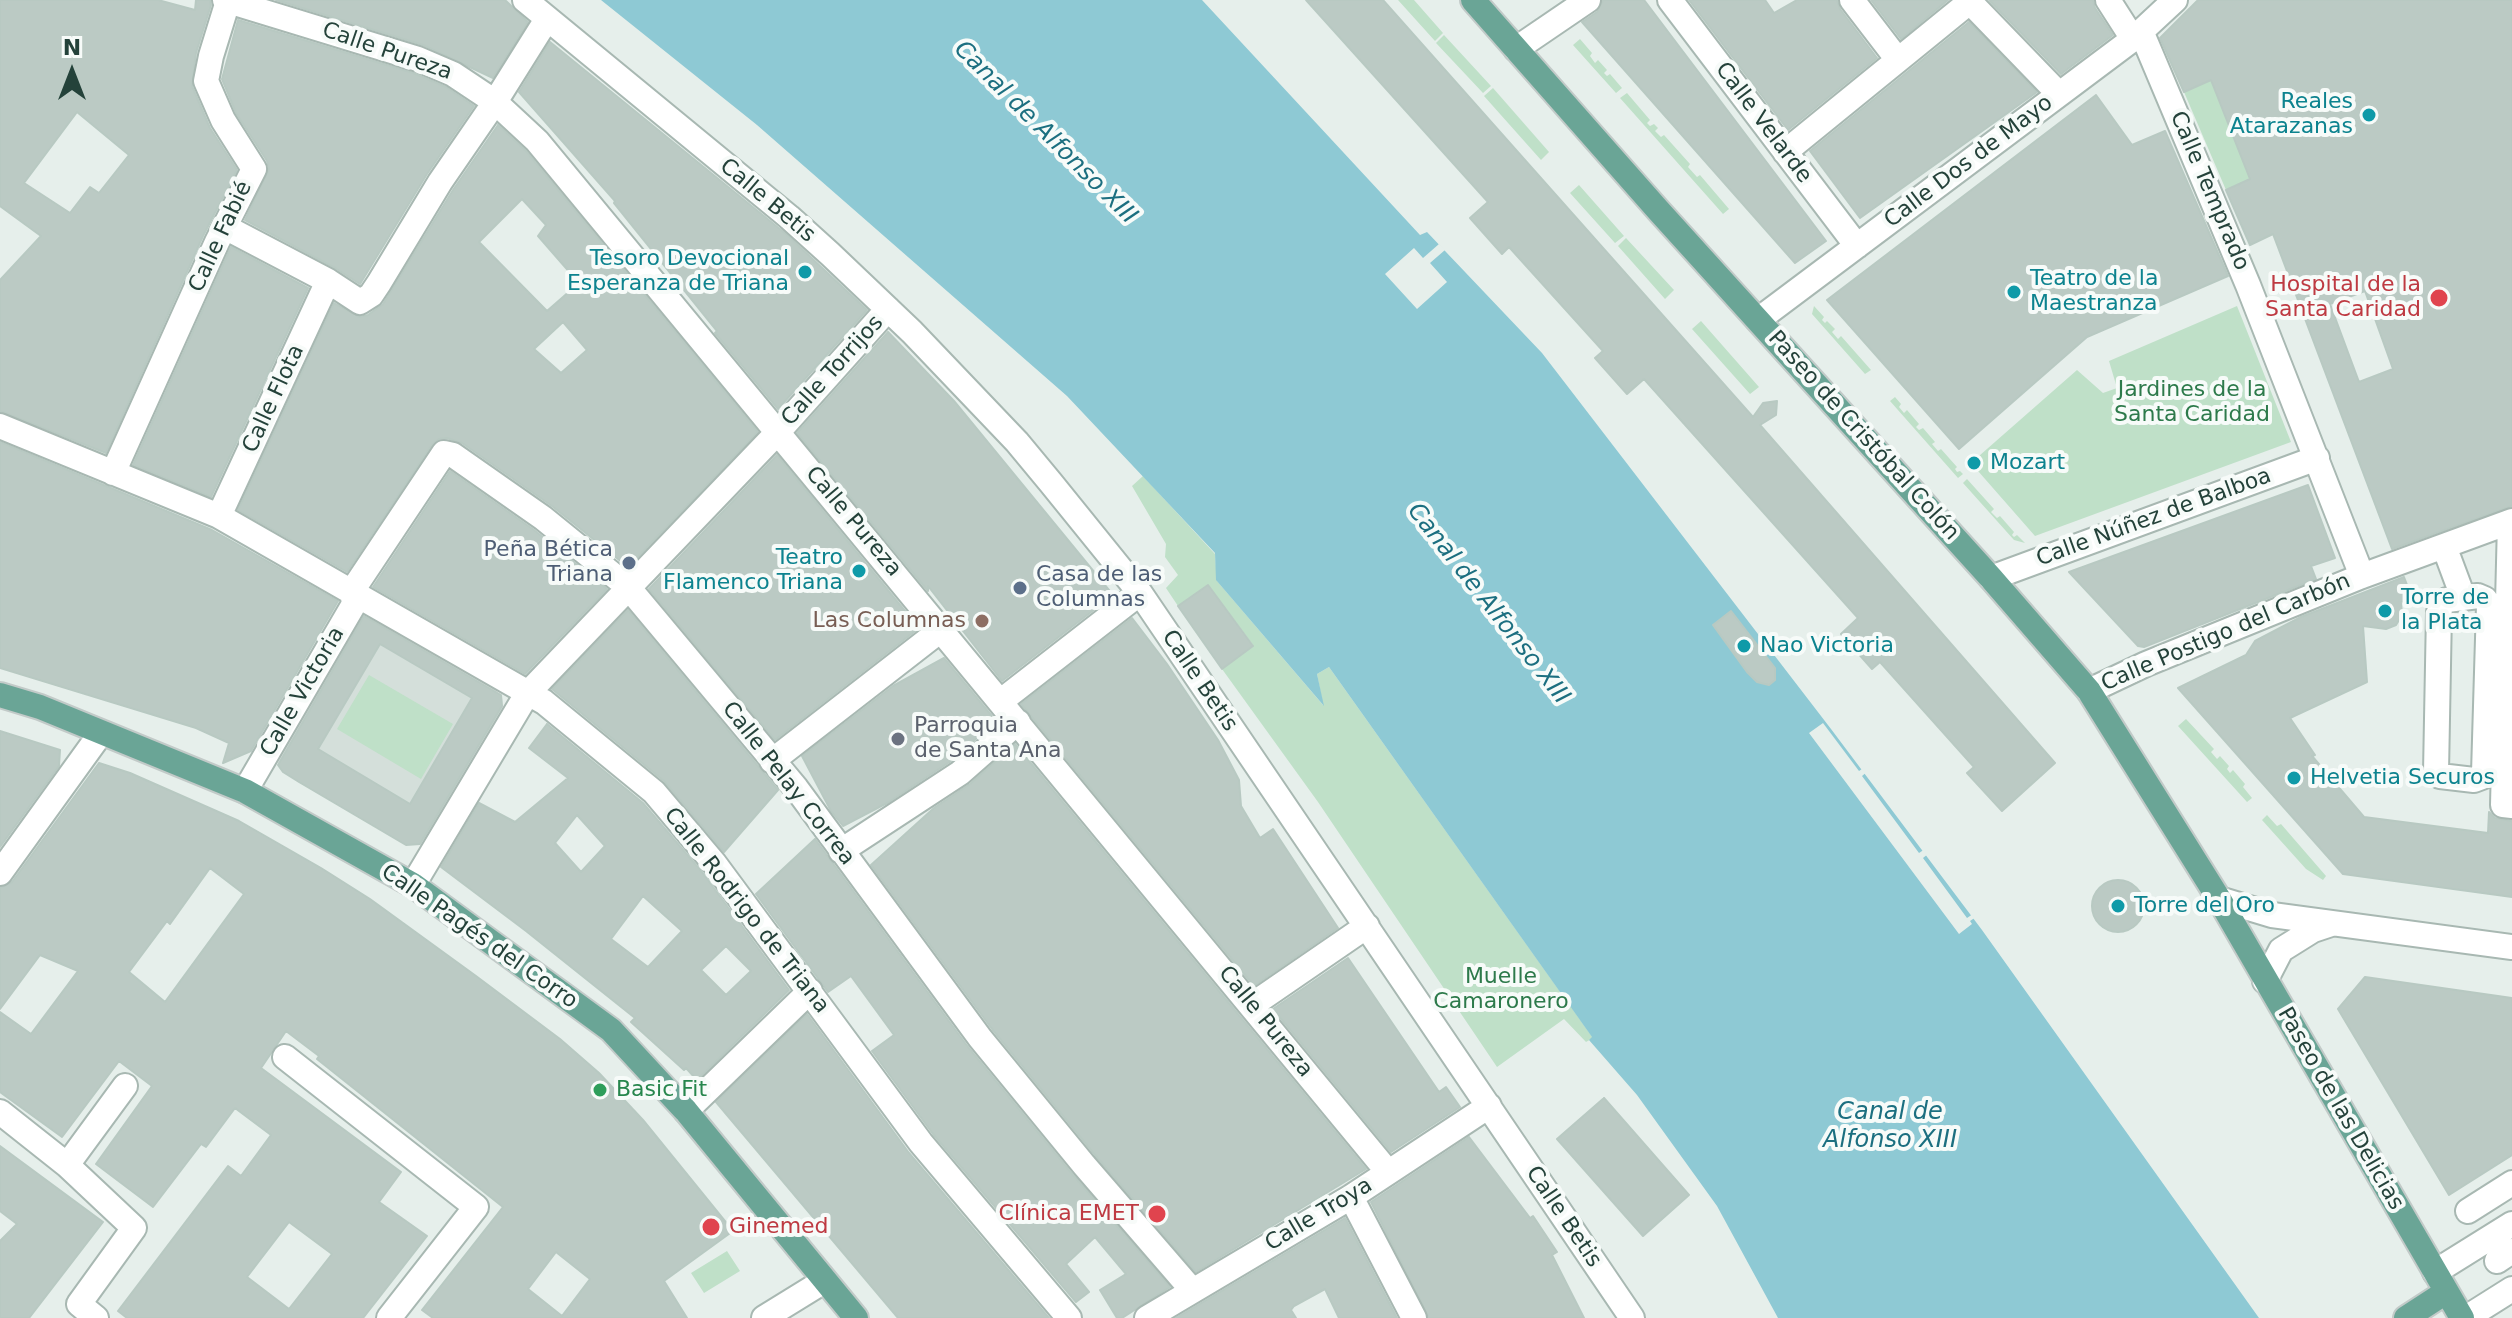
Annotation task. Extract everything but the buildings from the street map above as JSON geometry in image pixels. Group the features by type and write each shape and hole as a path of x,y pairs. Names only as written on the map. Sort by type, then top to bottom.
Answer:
{"main road":[{"name":"Paseo de Cristóbal Colón","path":"1473,0 2089,691 2219,899"},
{"name":"Calle Pagés del Corro","path":"0,695 40,707 245,791 413,885 611,1030 686,1111 856,1318"},
{"name":"Paseo de las Delicias","path":"2219,899 2464,1318"},
{"path":"2406,1318 2441,1282"}],"street":[{"name":"Calle Pureza","path":"227,0 418,59 453,74 495,102 537,141 1388,1172"},
{"name":"Calle Fabié","path":"113,473 216,235 254,169 223,120 206,81 227,0"},
{"name":"Calle Betis","path":"525,0 789,217 888,309 1017,442 1140,593 1632,1318"},
{"path":"1516,49 1588,0"},
{"name":"Calle Velarde","path":"1670,0 1857,246"},
{"path":"1852,0 1898,60"},
{"name":"Calle Temprado","path":"2108,0 2137,35 2248,285 2362,576"},
{"name":"Calle Dos de Mayo","path":"1758,320 2137,35 2175,0"},
{"path":"1785,152 1970,1 2059,94"},
{"path":"216,235 328,281 360,302 371,295 440,182 547,19"},
{"name":"Calle Flota","path":"219,516 328,281"},
{"name":"Calle Torrijos","path":"413,885 527,694 778,432 888,309"},
{"name":"Calle Rodrigo de Triana","path":"0,426 219,516 544,702 654,792 714,863 921,1143 1069,1318"},
{"name":"Calle Pelay Correa","path":"352,591 447,453 543,518 628,587 796,788 980,1038 1192,1290"},
{"name":"Calle Núñez de Balboa","path":"1991,578 2317,458"},
{"path":"2508,805 2511,522"},
{"name":"Calle Postigo del Carbón","path":"2089,691 2146,664 2362,576 2511,522"},
{"path":"2444,546 2463,597"},
{"name":"Calle Victoria","path":"245,791 354,604 352,591"},
{"path":"1001,701 1140,593"},
{"path":"2478,596 2489,605 2484,773 2474,780 2440,776 2436,772 2439,612 2442,604 2463,597 2478,596"},
{"path":"772,761 942,629"},
{"path":"841,851 960,773 1018,722"},
{"path":"0,873 101,733"},
{"path":"2219,899 2272,915 2512,947"},
{"path":"2265,981 2281,950 2313,930 2337,922"},
{"path":"1252,1005 1367,926"},
{"path":"686,1111 810,991"},
{"path":"285,1057 476,1207 389,1318"},
{"path":"67,1165 125,1086"},
{"name":"Calle Troya","path":"1147,1318 1351,1197 1489,1106"},
{"path":"0,1112 67,1165 134,1228 79,1304 96,1318"},
{"path":"2468,1211 2512,1183"},
{"path":"1351,1197 1414,1318"},
{"path":"2441,1282 2512,1224"},
{"path":"764,1318 824,1281"},
{"path":"2464,1318 2512,1289"}],"shaded area":[{"path":"374,618 496,690 502,698 503,708 427,837 418,844 406,845 278,765 279,752 357,622"}],"green space":[{"path":"1398,0 1414,0 1443,33 1435,41"},
{"path":"1444,35 1491,86 1483,93 1436,43"},
{"path":"1580,39 1592,53 1590,56 1595,63 1598,60 1607,70 1604,73 1607,76 1610,74 1622,88 1616,93 1573,45"},
{"path":"2211,80 2250,179 2226,190 2184,92"},
{"path":"1493,88 1549,152 1541,160 1484,96"},
{"path":"1627,93 1650,120 1647,123 1658,128 1655,131 1661,137 1664,135 1690,164 1688,167 1697,177 1700,175 1729,209 1723,214 1620,98"},
{"path":"1579,185 1624,236 1615,243 1570,193"},
{"path":"1626,238 1674,290 1665,299 1618,246"},
{"path":"1814,306 1824,317 1822,320 1835,329 1832,332 1838,339 1841,336 1871,370 1865,374 1812,314"},
{"name":"Jardines de la Santa Caridad","path":"2237,306 2291,442 2035,536 1971,463 2077,370 2103,393 2117,388 2109,361"},
{"path":"1701,321 1759,387 1750,394 1692,329"},
{"path":"1895,397 1904,413 1907,410 1919,424 1916,427 1919,430 1923,428 1935,442 1932,444 1938,451 1941,449 1957,467 1957,472 1963,474 1958,478 1890,401"},
{"name":"Muelle Camaronero","path":"1143,476 1215,554 1217,581 1323,705 1317,674 1329,667 1593,1038 1586,1042 1564,1019 1497,1067 1318,802 1222,669 1253,645 1208,585 1178,606 1166,588 1178,575 1165,557 1166,544 1132,486"},
{"path":"1967,479 1994,509 1991,512 1997,518 2000,516 2014,532 2012,535 2017,535 2025,543 2014,540 1963,483"},
{"path":"369,675 453,724 421,779 337,729"},
{"path":"2186,719 2214,749 2211,752 2217,759 2220,756 2229,766 2227,769 2230,773 2233,770 2245,784 2243,787 2252,798 2247,802 2178,726"},
{"path":"2267,815 2277,826 2281,824 2326,876 2323,880 2306,869 2262,820"},
{"path":"727,1251 740,1271 704,1293 691,1273"}],"water":[{"name":"Canal de Alfonso XIII","path":"601,0 1202,0 1420,235 1427,232 1542,353 1982,930 2259,1318 1778,1318 1717,1206 1637,1095 1589,1040 1592,1037 1329,667 1317,674 1324,706 1216,580 1215,553 1067,396 757,125"}],"pier":[{"path":"1439,244 1445,250 1430,263 1447,282 1417,309 1385,274 1414,248 1423,258"},
{"path":"1823,723 1859,771 1865,767 1868,771 1862,776 1919,853 1925,849 1928,854 1923,858 1967,918 1973,914 1976,917 1959,934 1809,733"}],"place":[{"name":"Reales Atarazanas","path":"2369,115"},
{"name":"Tesoro Devocional Esperanza de Triana","path":"805,272"},
{"name":"Teatro de la Maestranza","path":"2014,292"},
{"name":"Hospital de la Santa Caridad","path":"2439,298"},
{"name":"Mozart","path":"1974,463"},
{"name":"Peña Bética Triana","path":"629,563"},
{"name":"Teatro Flamenco Triana","path":"859,571"},
{"name":"Casa de las Columnas","path":"1020,588"},
{"name":"Torre de la Plata","path":"2385,611"},
{"name":"Las Columnas","path":"982,621"},
{"name":"Nao Victoria","path":"1744,646"},
{"name":"Parroquia de Santa Ana","path":"898,739"},
{"name":"Helvetia Securos","path":"2294,778"},
{"name":"Torre del Oro","path":"2118,906"},
{"name":"Basic Fit","path":"600,1090"},
{"name":"Clínica EMET","path":"1157,1214"},
{"name":"Ginemed","path":"711,1227"}]}
